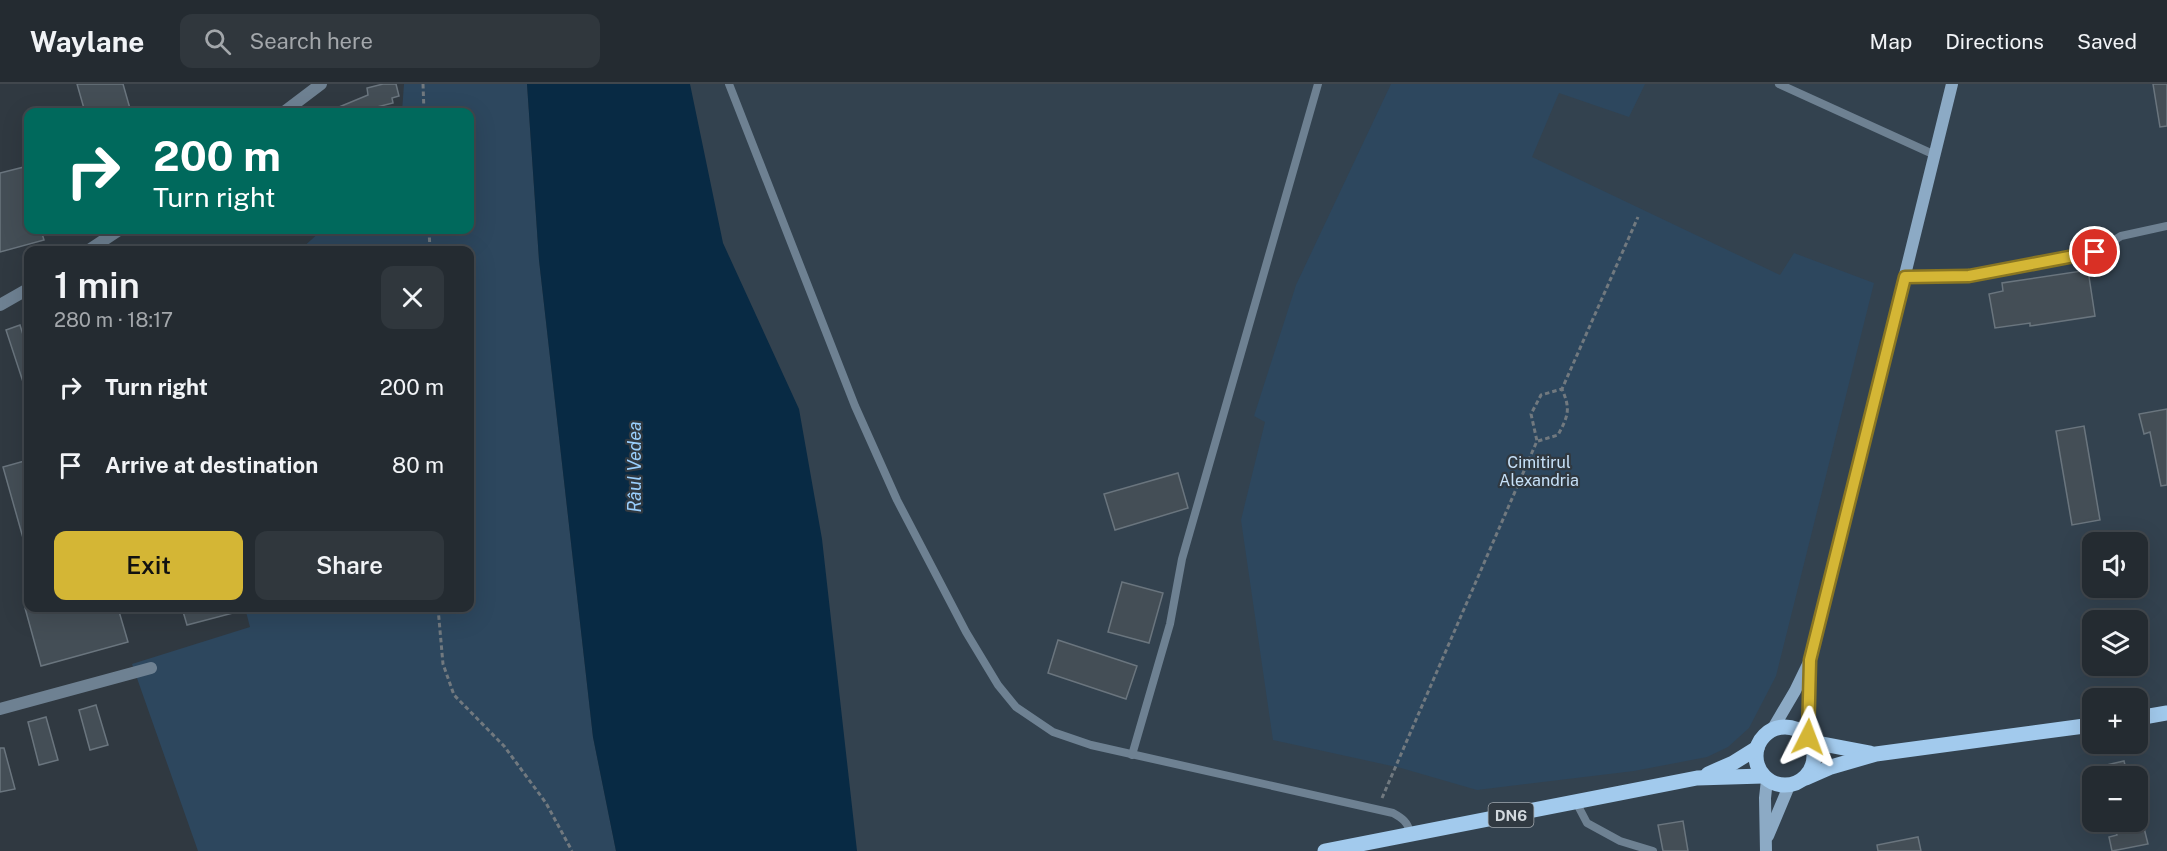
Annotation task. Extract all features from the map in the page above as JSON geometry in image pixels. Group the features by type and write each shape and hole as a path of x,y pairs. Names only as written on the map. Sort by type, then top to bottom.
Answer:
{"main road":[{"path":"1772,730 1810,660 1952,84"},
{"path":"1806,778 1812,771 1815,761 1815,751 1810,740 1810,660"},
{"path":"2148,716 2167,713"},
{"path":"1766,845 1789,786 1831,767 1876,754 2082,726"},
{"path":"1772,730 1791,727 1810,740 1829,747 1876,754"},
{"name":"DN6","path":"1697,778 1733,763 1757,748 1760,741 1772,730"},
{"path":"1757,748 1758,767 1765,778 1766,845"},
{"name":"DN6","path":"1325,851 1697,778 1765,778 1778,785 1789,786"}],"street":[{"path":"289,108 321,84"},
{"path":"94,246 113,234"},
{"path":"0,305 24,291"},
{"path":"0,709 151,668"}],"lane":[{"path":"729,84 855,406 897,500 966,632 998,685 1016,707 1053,732 1091,745 1379,808 1402,818 1409,826 1410,833"},
{"path":"1132,754 1170,624 1182,558 1318,84"},
{"path":"1779,84 1935,155"},
{"path":"1905,277 1969,276 2095,252 2121,236 2167,226"},
{"path":"1576,802 1587,823 1620,841 1653,851"}],"path":[{"path":"423,84 424,108"},
{"path":"1537,441 1558,435 1568,417 1567,402 1562,389 1638,217"},
{"path":"1379,808 1537,441 1531,414 1541,395 1562,389"},
{"path":"438,612 443,664 454,695 504,746 546,803 572,851"}],"shaded area":[{"path":"563,84 2167,84 2167,851 630,851"}],"green space":[{"path":"404,84 527,84 539,260 593,737 616,851 198,851 132,664 250,627 246,612 474,612 474,246 304,246 318,234 474,234 474,108 402,108"},
{"name":"Cimitirul Alexandria","path":"1391,84 1645,84 1629,117 1559,93 1532,157 1780,275 1794,253 1874,283 1776,676 1749,728 1728,747 1707,757 1634,771 1477,790 1401,768 1273,740 1241,520 1265,422 1254,416 1296,285"}],"water":[{"name":"Râul Vedea","path":"527,84 690,84 723,243 799,409 822,539 857,851 616,851 593,737 539,260"}],"building":[{"path":"77,84 123,84 130,108 84,108"},
{"path":"396,84 399,96 392,98 393,103 373,108 337,108 368,95 367,88"},
{"path":"2153,84 2167,84 2167,126 2160,127"},
{"path":"24,167 24,234 42,234 44,240 0,252 0,173"},
{"path":"2088,270 2095,316 2030,326 2030,323 1995,328 1989,294 2003,291 2002,283"},
{"path":"20,325 24,338 24,385 6,330"},
{"path":"2167,409 2167,485 2161,486 2150,432 2144,434 2139,414"},
{"path":"2084,426 2100,520 2072,525 2056,431"},
{"path":"24,461 24,541 3,467"},
{"path":"1178,473 1188,508 1115,530 1104,494"},
{"path":"1122,582 1163,593 1149,643 1108,632"},
{"path":"26,612 119,612 128,642 41,666"},
{"path":"183,612 237,612 187,625"},
{"path":"1058,640 1137,666 1126,699 1048,673"},
{"path":"96,705 108,745 90,750 79,710"},
{"path":"46,717 58,760 39,765 28,722"},
{"path":"0,748 4,748 15,789 0,792"},
{"path":"2124,761 2125,766 2102,766"},
{"path":"1683,821 1688,851 1663,851 1658,825"},
{"path":"2116,832 2145,832 2148,844 2112,851 2109,837 2117,835"},
{"path":"1918,837 1921,851 1878,851 1877,845"}],"route":[{"path":"1808,737 1810,660 1905,277 1969,276 2095,252"}]}
